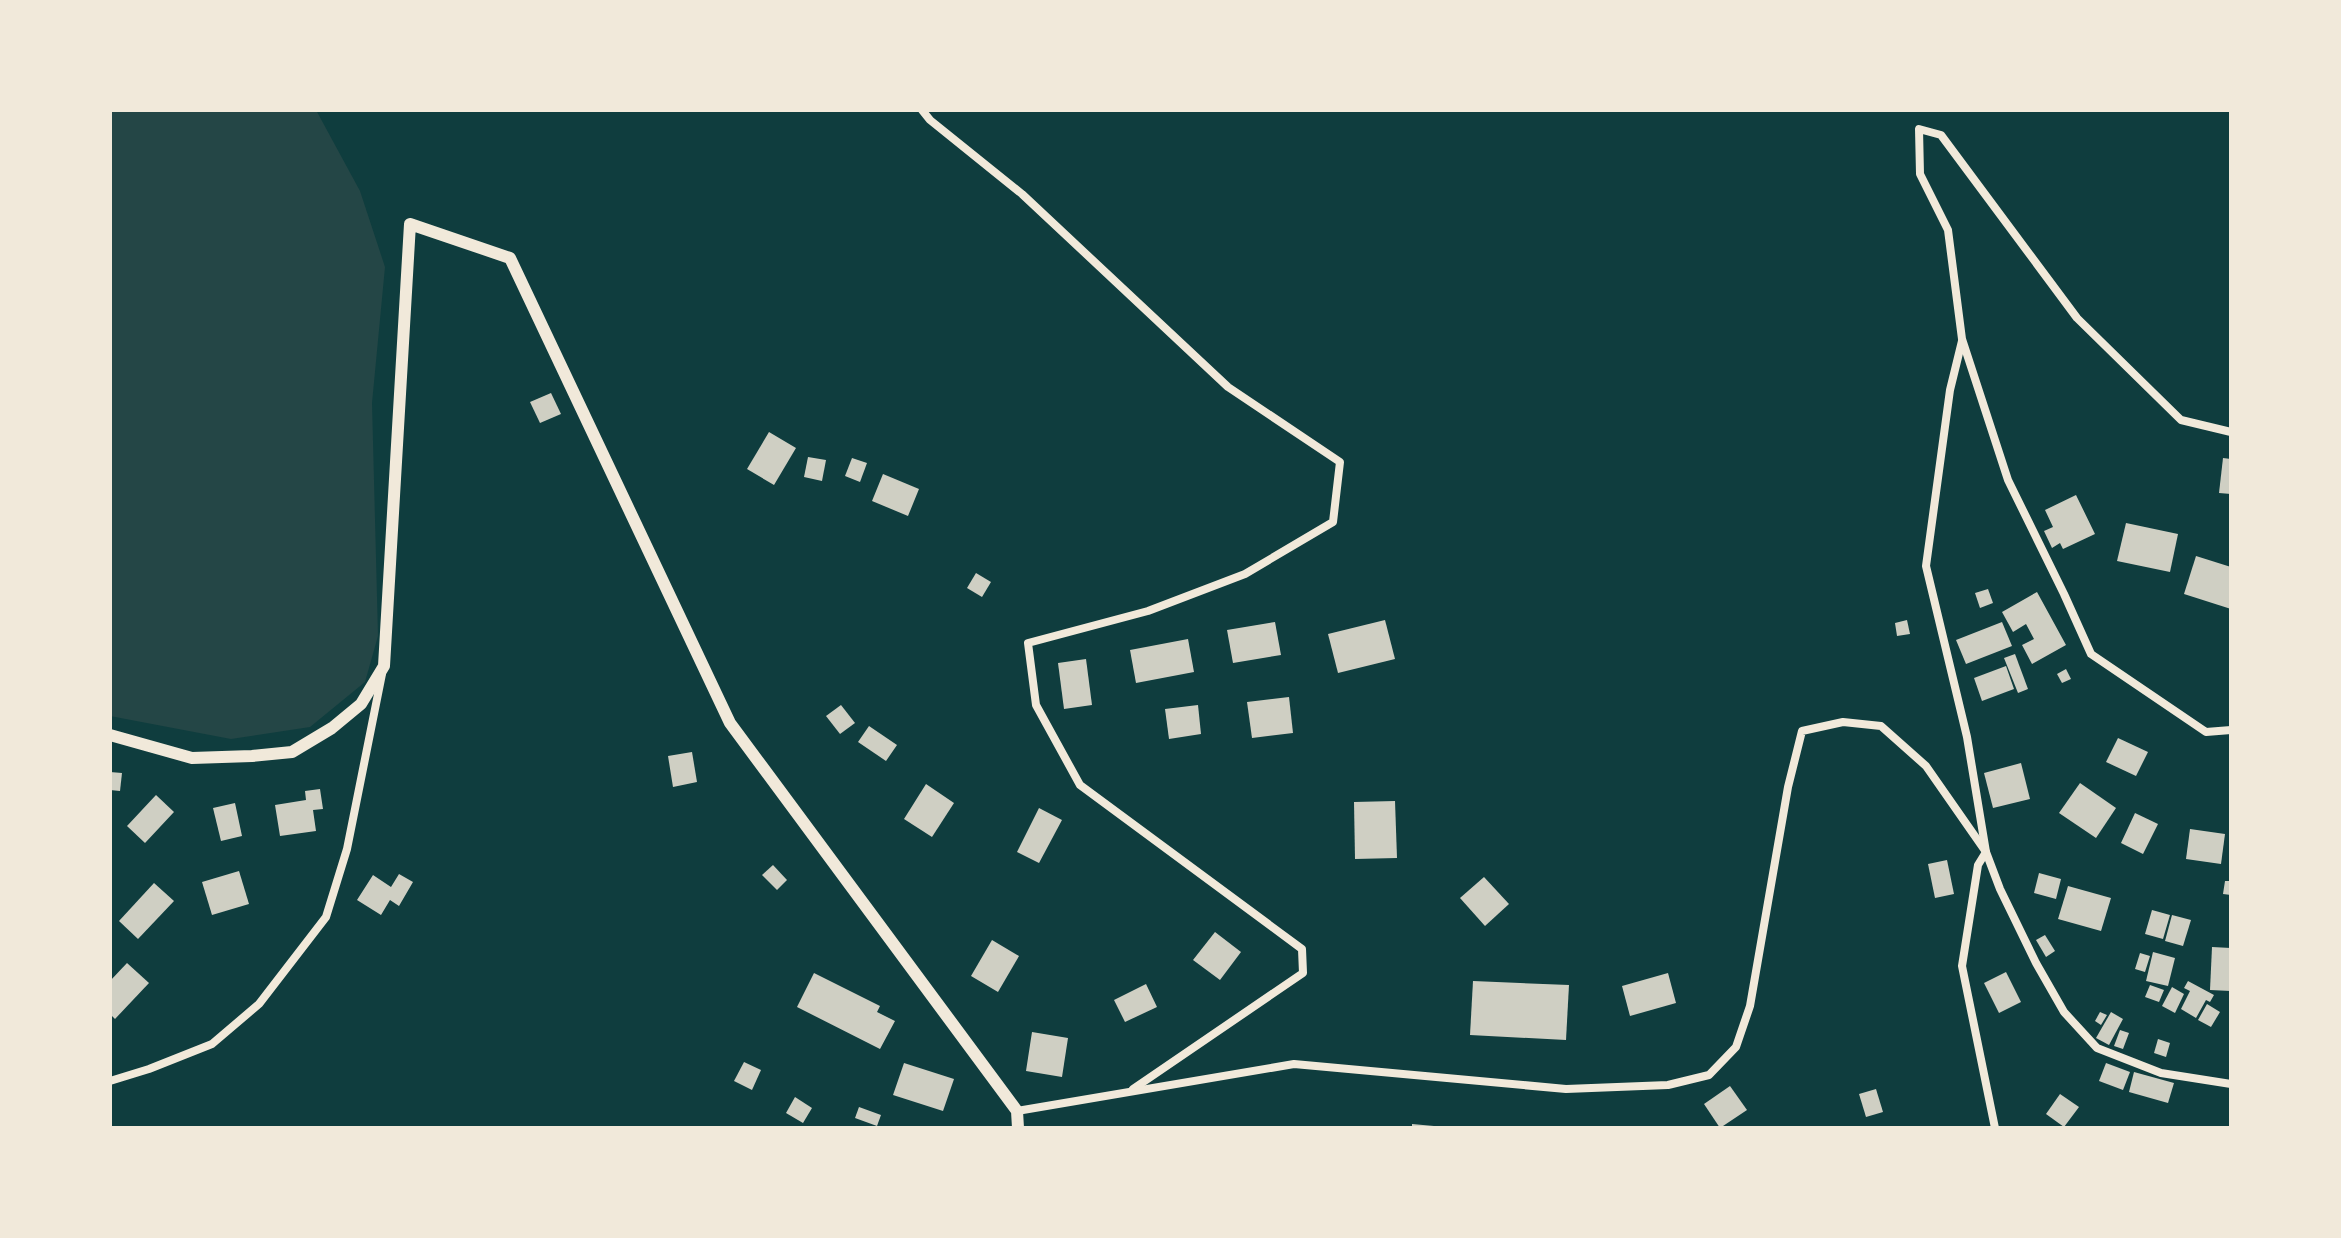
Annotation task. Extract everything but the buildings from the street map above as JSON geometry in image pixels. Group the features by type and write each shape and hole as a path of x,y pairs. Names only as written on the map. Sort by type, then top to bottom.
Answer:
{"street":[{"path":"922,110 930,120 1022,194 1228,387 1340,462 1333,522 1245,574 1148,611 1028,643 1036,705 1080,785 1302,949 1303,973 1129,1092"},
{"path":"2231,432 2181,420 2077,318 1941,135 1919,129 1920,174 1948,230 1962,339 2008,480 2091,654 2206,732 2231,730"},
{"path":"110,1081 212,1044 259,1004 326,917 347,849 384,666 410,224 510,258 730,723 1017,1111 1018,1128"},
{"path":"1962,339 1950,390 1926,566 1967,737 1986,852 2000,889 2064,1012 2097,1048 2161,1073 2231,1084"},
{"path":"110,735 192,758 292,752 332,728 361,704 384,666"},
{"path":"1017,1111 1294,1064 1566,1089 1668,1085 1709,1075 1736,1047 1750,1006 1788,787 1802,731 1843,722 1881,726 1926,766 1986,852"},
{"path":"1986,852 1978,865 1962,966 1995,1128"}],"shaded area":[{"path":"110,110 316,110 360,191 385,267 372,403 378,636 365,682 310,727 231,739 110,716"}]}
